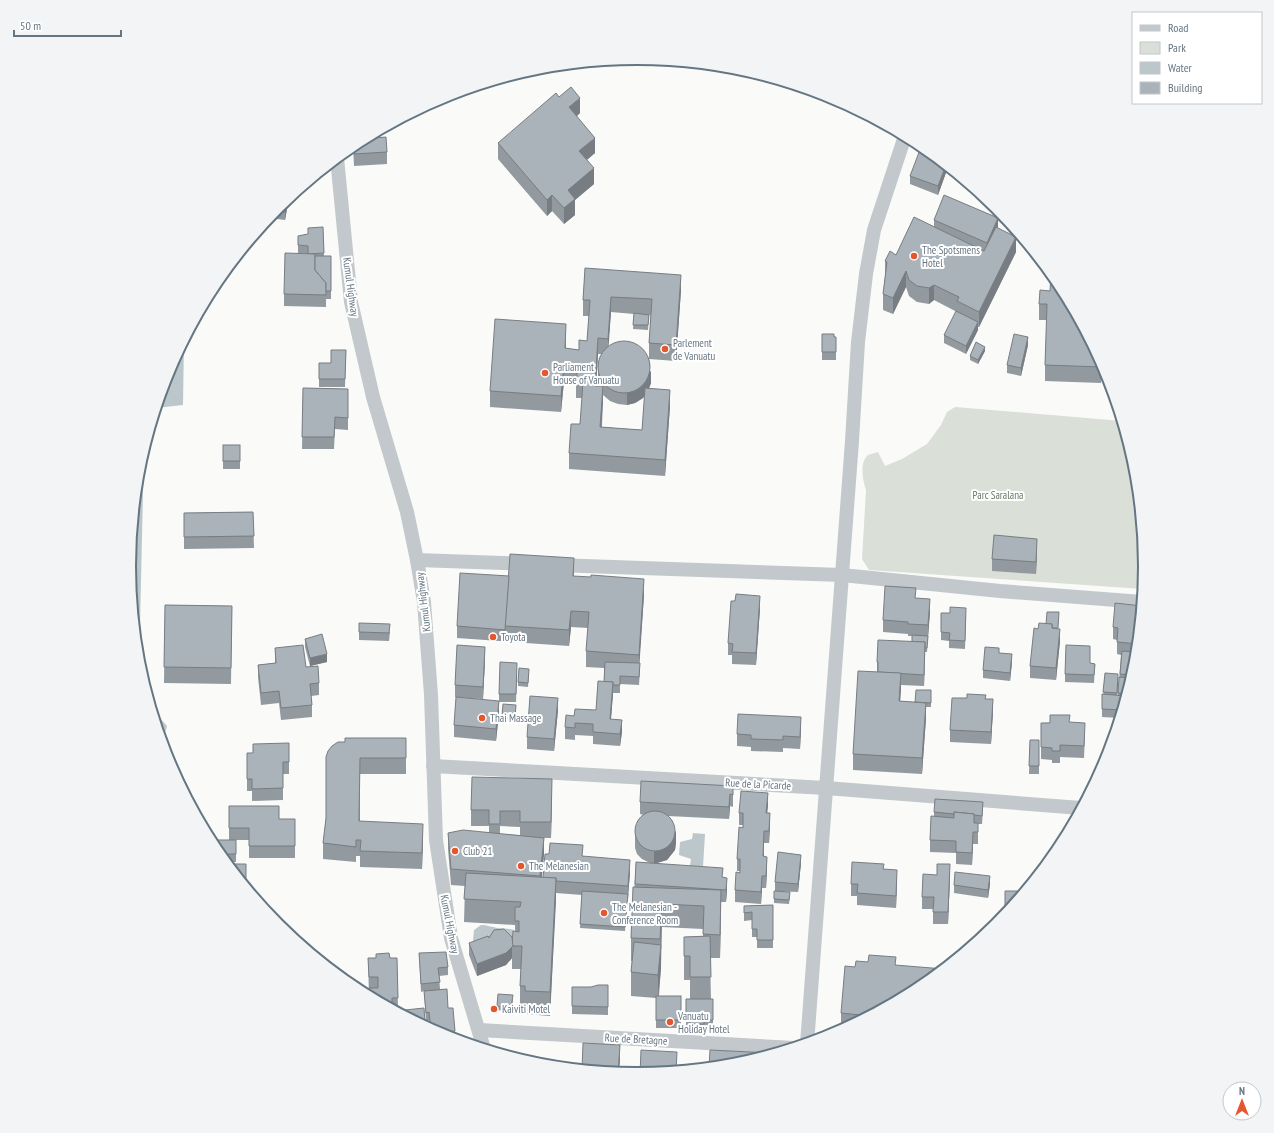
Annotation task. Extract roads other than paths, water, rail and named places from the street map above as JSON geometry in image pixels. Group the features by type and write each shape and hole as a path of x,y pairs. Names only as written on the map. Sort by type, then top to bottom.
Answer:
{"street":[{"path":"807,1038 858,342 866,274 874,230 903,142"},
{"name":"Kumul Highway","path":"338,165 351,302 373,397 406,512 417,560 424,602 431,694 436,840 451,938 482,1043"},
{"path":"417,560 842,575 1000,591 1137,602"},
{"name":"Rue de la Picarde","path":"433,766 826,788 1076,808"},
{"name":"Rue de Bretagne","path":"479,1030 779,1047"}],"water":[{"path":"184,352 183,405 161,407"},
{"path":"143,480 140,630 136,566 137,534"},
{"path":"159,717 167,726 165,735"},
{"path":"693,833 705,834 703,867 690,866 691,859 679,855 680,842 692,839"},
{"path":"481,925 514,930 514,943 476,946 473,940 474,930"}],"place":[{"name":"The Spotsmens Hotel","path":"914,256"},
{"name":"Parlement de Vanuatu","path":"665,349"},
{"name":"Parliament House of Vanuatu","path":"545,373"},
{"name":"Toyota","path":"493,637"},
{"name":"Thai Massage","path":"482,718"},
{"name":"Club 21","path":"455,851"},
{"name":"The Melanesian","path":"521,866"},
{"name":"The Melanesian - Conference Room","path":"604,913"},
{"name":"Kaiviti Motel","path":"494,1009"},
{"name":"Vanuatu Holiday Hotel","path":"670,1022"}],"park label":[{"name":"Parc Saralana","path":"998,495"}]}
